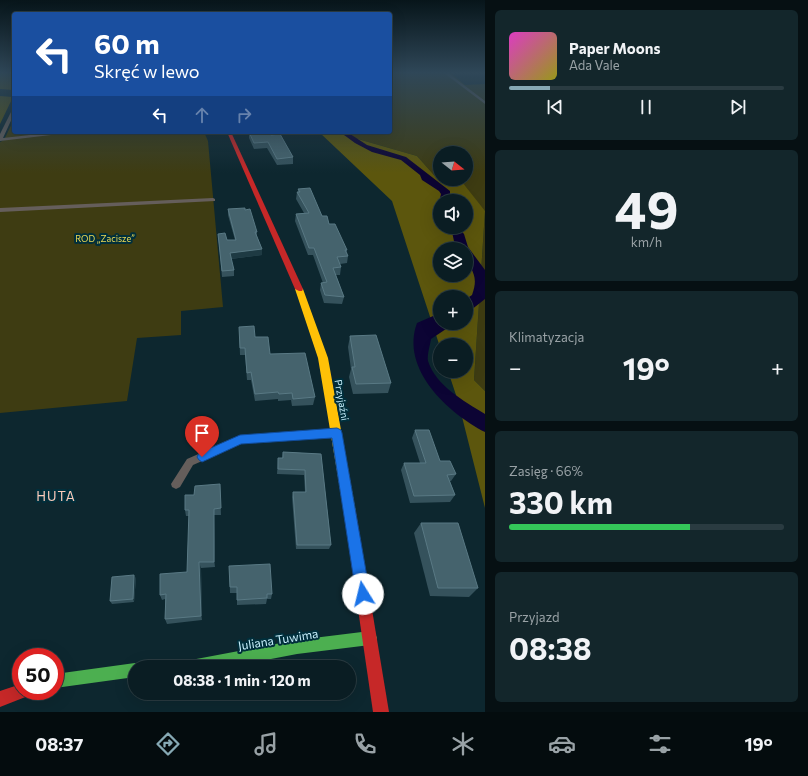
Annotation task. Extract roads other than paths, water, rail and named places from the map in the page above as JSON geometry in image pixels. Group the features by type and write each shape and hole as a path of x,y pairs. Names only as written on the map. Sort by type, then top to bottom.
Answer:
{"main road":[{"name":"Przyjaźni","path":"230,134 311,320 323,358 337,433 381,712"},
{"name":"Juliana Tuwima","path":"227,660 297,647 370,638"},
{"path":"64,680 128,671"},
{"path":"0,699 12,695"}],"lane":[{"path":"0,140 12,114"},
{"path":"0,140 51,134"},
{"path":"0,210 213,200"},
{"path":"176,484 190,462 240,440 337,433"}],"district":[{"name":"HUTA","path":"56,496"}],"park label":[{"name":"ROD „Zacisze”","path":"105,238"}]}
